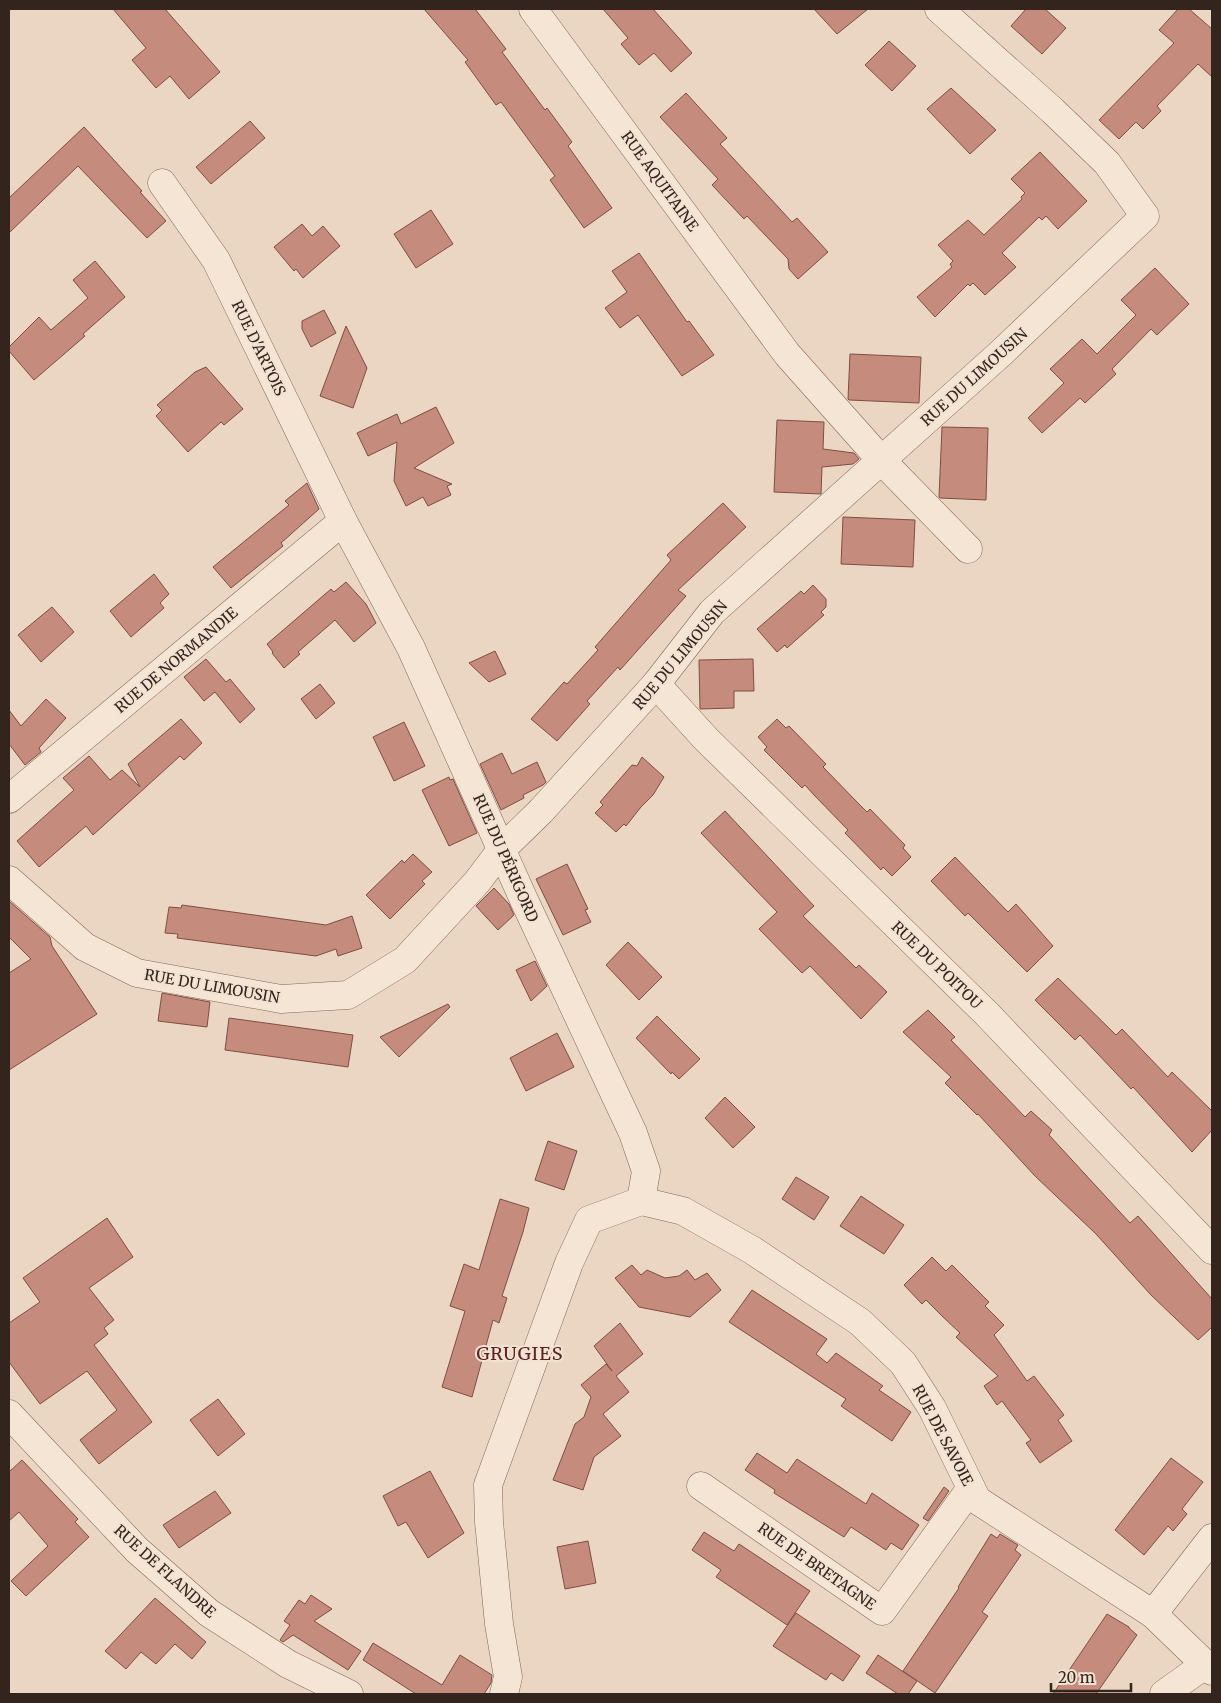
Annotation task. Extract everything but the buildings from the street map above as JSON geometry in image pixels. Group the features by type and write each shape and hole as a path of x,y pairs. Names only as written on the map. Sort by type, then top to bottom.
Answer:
{"street":[{"name":"RUE AQUITAINE","path":"533,9 787,354 882,461 968,549"},
{"name":"RUE DU LIMOUSIN","path":"9,880 85,947 138,973 281,999 348,995 405,960 477,882 502,849 541,811 656,684 712,612 1000,354 1145,216 1107,163 1053,111 938,9"},
{"name":"RUE D'ARTOIS","path":"162,183 216,260 343,521"},
{"name":"RUE DE NORMANDIE","path":"9,799 343,521"},
{"name":"RUE DU PÉRIGORD","path":"343,521 411,648 633,1133 646,1171 641,1201"},
{"name":"RUE DU POITOU","path":"656,684 706,739 987,1014 1212,1250"},
{"name":"RUE DE SAVOIE","path":"641,1201 683,1212 752,1250 860,1322 902,1363 932,1408 977,1500 1153,1614 1209,1668"},
{"path":"504,1694 508,1677 499,1624 489,1522 488,1485 569,1263 589,1220 641,1201"},
{"name":"RUE DE FLANDRE","path":"9,1414 137,1550 209,1614 288,1664 349,1694"},
{"name":"RUE DE BRETAGNE","path":"701,1486 882,1611 971,1488"},
{"path":"1153,1614 1212,1538"},
{"path":"1164,1694 1209,1668"}],"district":[{"name":"GRUGIES","path":"520,1353"}]}
